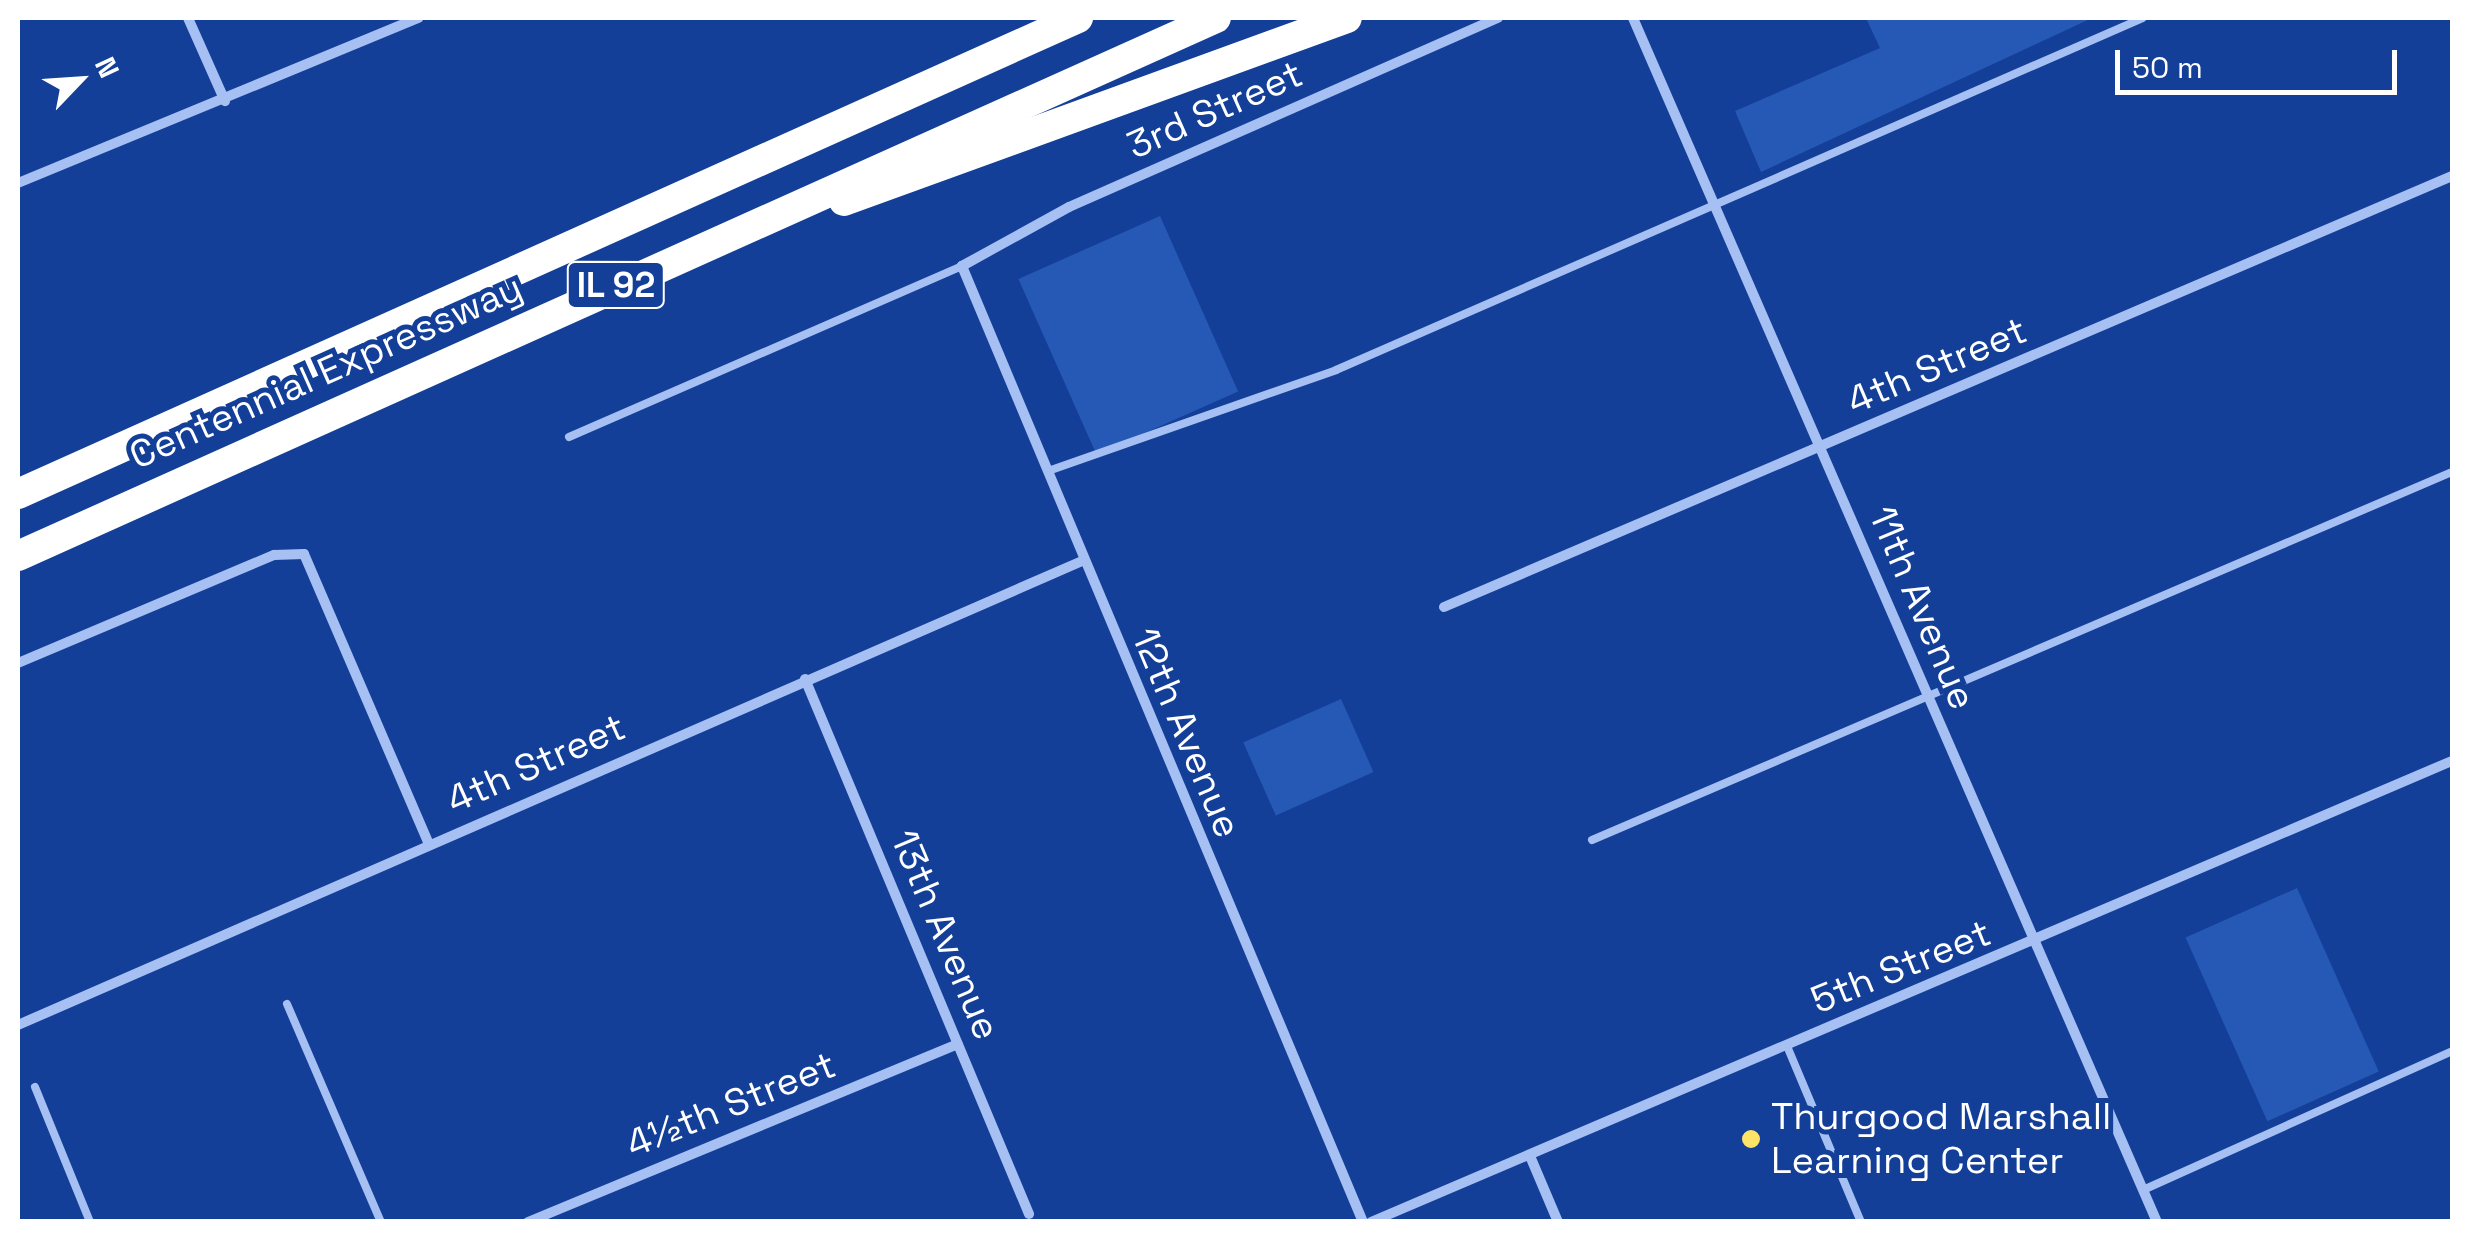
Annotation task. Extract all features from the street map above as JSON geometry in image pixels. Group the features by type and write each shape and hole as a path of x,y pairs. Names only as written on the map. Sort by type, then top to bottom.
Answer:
{"highway":[{"path":"991,56 1056,18"},
{"name":"Centennial Expressway","path":"18,494 1078,18"},
{"name":"Centennial Expressway","path":"18,556 1216,18"},
{"path":"708,245 995,152 1347,18"}],"street":[{"path":"188,18 224,102"},
{"path":"18,183 224,102 418,18"},
{"name":"3rd Street","path":"962,266 1069,207 1498,18"},
{"name":"11th Avenue","path":"1633,18 2157,1222"},
{"name":"4th Street","path":"1444,607 2452,176"},
{"name":"12th Avenue","path":"962,266 1051,470 1080,562 1363,1222"},
{"path":"18,663 274,556 304,554 429,844"},
{"name":"4th Street","path":"18,1025 1080,562"},
{"name":"13th Avenue","path":"805,679 1029,1214"},
{"name":"5th Street","path":"1371,1222 2033,944 2452,762"},
{"name":"4½th Street","path":"528,1222 958,1044"},
{"path":"1530,1156 1558,1222"}],"lane":[{"path":"1051,470 1336,370 2144,18"},
{"path":"569,436 962,266"},
{"path":"1592,840 1925,692 2452,472"},
{"path":"287,1004 382,1222"},
{"path":"1787,1046 1861,1222"},
{"path":"2143,1190 2452,1051"},
{"path":"35,1087 90,1222"}],"shaded area":[{"path":"1866,18 2092,18 1761,172 1735,111 1880,48"},
{"path":"1160,216 1238,391 1096,454 1018,279"},
{"path":"1341,699 1374,772 1276,816 1243,743"},
{"path":"2297,888 2379,1072 2267,1121 2186,938"}],"place":[{"name":"Thurgood Marshall Learning Center","path":"1751,1139"}]}
